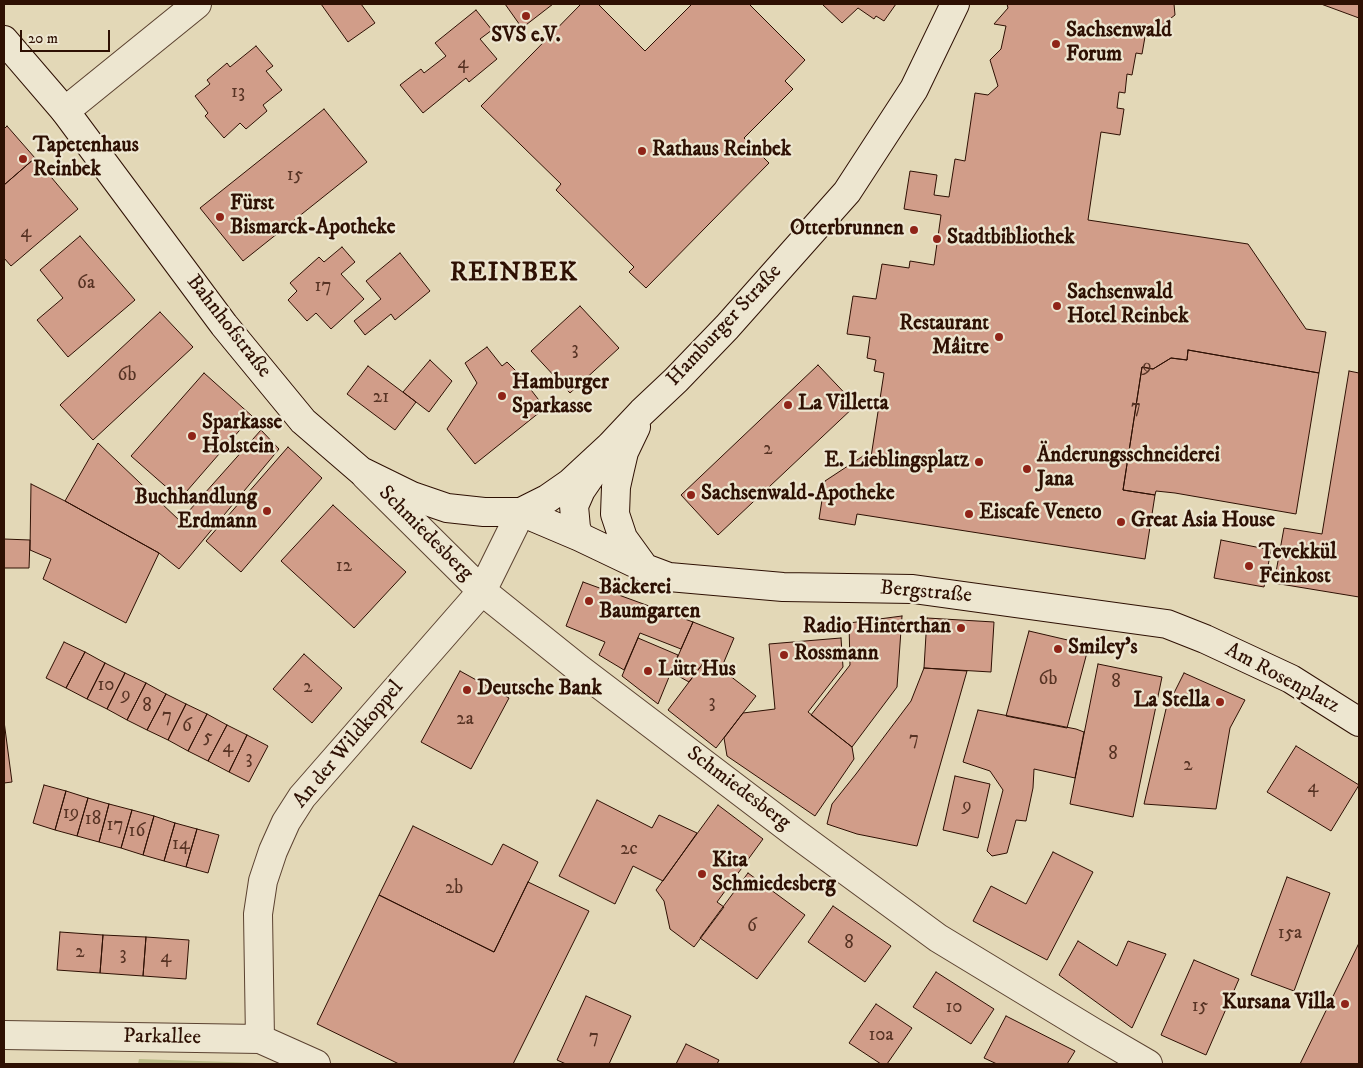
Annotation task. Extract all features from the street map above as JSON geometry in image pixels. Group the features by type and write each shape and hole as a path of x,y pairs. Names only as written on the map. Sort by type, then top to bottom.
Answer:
{"main road":[{"path":"65,111 197,4"},
{"name":"Hamburger Straße","path":"521,512 547,499 570,482 610,446 727,327 847,192 914,89 955,4"},
{"name":"Bahnhofstraße","path":"4,40 65,111 230,334 303,421 361,471 412,496 447,508 484,512 521,512"},
{"path":"642,412 624,452 616,487 615,514 623,538 645,568"},
{"path":"580,537 576,528 574,506 581,490 610,446"},
{"name":"Schmiedesberg","path":"361,471 482,591 586,674 795,833 938,938 1148,1064"},
{"name":"Bergstraße","path":"521,512 669,577 783,587 913,589 1167,624 1205,639"},
{"name":"An der Wildkoppel","path":"260,1039 258,914 263,881 273,851 286,822 302,797 482,591 521,512"},
{"name":"Am Rosenplatz","path":"1205,639 1291,679 1359,722"},
{"name":"Parkallee","path":"4,1034 260,1039 316,1064"}],"green space":[{"path":"139,1059 258,1063 268,1064 138,1064"}],"building":[{"path":"321,4 361,4 375,23 348,42"},
{"name":"SVS e.V.","path":"505,4 553,4 522,28"},
{"name":"Rathaus Reinbek","path":"581,4 598,4 645,51 692,4 749,4 805,60 785,81 793,89 744,138 769,163 646,288 629,272 634,267 556,190 561,184 481,106"},
{"path":"822,4 896,4 884,21 876,16 874,19 858,8 842,23"},
{"path":"1007,4 1174,4 1175,15 1153,32 1146,31 1142,54 1136,53 1132,75 1127,74 1125,93 1119,92 1117,108 1124,109 1120,135 1101,132 1088,220 1248,244 1306,329 1326,332 1319,373 1188,350 1187,360 1171,358 1153,369 1142,367 1123,490 1155,495 1145,559 857,514 855,525 819,519 825,481 863,456 871,457 884,373 874,371 876,360 867,358 870,337 847,334 853,296 876,299 882,264 909,268 910,261 934,265 941,215 904,209 910,171 937,175 934,195 949,197 955,159 965,161 975,93 988,95 998,86 990,60 1001,49 1006,26 994,24 1008,8"},
{"path":"1321,4 1359,4 1359,18"},
{"path":"476,10 492,30 480,39 497,59 469,82 466,78 423,113 400,85 421,69 424,73 446,56 435,43"},
{"path":"256,46 273,66 266,71 282,90 263,105 267,111 246,129 240,123 224,138 205,116 208,113 195,96 210,84 207,80 227,63 230,67"},
{"path":"324,109 367,162 243,261 200,208"},
{"path":"7,126 35,158 4,185 4,129"},
{"path":"35,158 78,209 11,266 4,258 4,185"},
{"path":"80,236 135,300 68,357 37,320 63,298 40,270"},
{"path":"342,247 355,262 341,274 364,299 331,329 316,313 307,321 288,300 297,291 290,283 319,257 324,262"},
{"path":"400,253 430,291 395,320 391,314 365,335 354,321 381,299 366,281"},
{"path":"580,306 619,348 570,393 531,351"},
{"path":"160,312 193,347 93,440 60,405"},
{"name":"Hamburger Sparkasse","path":"487,347 502,366 507,362 518,373 545,408 475,464 447,429 477,383 465,363"},
{"path":"1188,350 1319,373 1296,514 1175,493 1156,491 1155,495 1123,490 1142,367 1153,369 1171,358 1187,360"},
{"path":"430,360 452,381 429,412 403,392"},
{"path":"818,365 856,405 718,535 681,495"},
{"path":"368,366 416,402 395,430 347,394"},
{"path":"1349,371 1359,373 1359,597 1274,583 1284,528 1322,534"},
{"name":"Sparkasse Holstein","path":"204,373 252,416 180,499 131,456"},
{"path":"261,430 279,449 179,569 159,553 65,501 98,443 180,521"},
{"path":"288,447 322,478 241,572 206,541"},
{"path":"31,484 159,553 126,623 43,579 51,559 30,550"},
{"path":"333,505 406,572 354,628 281,561"},
{"path":"4,539 30,540 29,568 4,568"},
{"path":"1221,540 1271,550 1264,587 1214,578"},
{"path":"583,582 693,622 681,649 640,633 624,670 599,655 605,642 566,626"},
{"path":"902,616 897,687 852,747 811,715 850,665 849,623"},
{"path":"927,618 994,622 991,672 924,668"},
{"path":"693,622 734,638 721,669 707,658 689,682 671,672"},
{"path":"1029,631 1089,645 1067,728 1006,716"},
{"name":"Lütt Hus","path":"638,638 678,655 658,704 622,676"},
{"path":"841,638 843,667 808,712 852,747 854,759 815,816 727,756 724,738 743,713 775,709 769,644"},
{"path":"64,642 85,652 66,688 46,678"},
{"path":"85,652 105,663 87,699 66,688"},
{"path":"304,654 342,688 312,723 273,689"},
{"path":"707,658 756,696 716,748 668,710"},
{"path":"105,663 125,673 107,709 87,699"},
{"path":"1098,664 1162,677 1133,817 1070,804"},
{"path":"924,668 967,671 917,846 857,834 827,824 832,804 911,701"},
{"path":"460,671 509,698 471,769 421,742"},
{"path":"125,673 146,683 127,720 107,709"},
{"path":"1184,673 1245,700 1230,728 1216,809 1144,804 1166,709"},
{"path":"146,683 166,694 147,730 127,720"},
{"path":"166,694 186,704 168,740 147,730"},
{"path":"186,704 207,714 188,751 168,740"},
{"path":"978,710 1084,732 1075,778 1034,769 1033,788 1026,821 1016,820 1007,853 992,856 987,851 1003,790 990,771 963,762"},
{"path":"207,714 227,725 208,761 188,751"},
{"path":"4,721 12,782 4,783"},
{"path":"227,725 247,735 229,772 208,761"},
{"path":"247,735 268,746 249,782 229,772"},
{"path":"1296,746 1359,785 1331,831 1267,792"},
{"path":"955,776 990,784 978,838 943,830"},
{"path":"44,785 66,791 55,830 33,823"},
{"path":"66,791 88,798 77,836 55,830"},
{"path":"88,798 109,804 99,842 77,836"},
{"path":"597,800 652,828 659,815 697,833 663,881 633,866 615,904 559,876"},
{"path":"109,804 132,810 121,848 99,842"},
{"name":"Kita Schmiedesberg","path":"718,805 763,839 717,902 724,907 694,947 670,929 664,901 656,890"},
{"path":"132,810 154,816 143,855 121,848"},
{"path":"154,816 175,823 164,861 143,855"},
{"path":"175,823 197,829 186,867 164,861"},
{"path":"413,826 492,865 503,844 538,862 494,952 379,895"},
{"path":"197,829 219,835 208,873 186,867"},
{"path":"1053,852 1093,872 1047,960 973,921 991,886 1026,904"},
{"path":"748,873 805,915 757,979 700,938"},
{"path":"1287,877 1330,893 1294,991 1251,975"},
{"path":"528,882 589,911 513,1064 399,1064 317,1024 379,895 494,952"},
{"path":"833,906 891,946 865,982 808,942"},
{"path":"60,932 103,935 100,973 57,970"},
{"path":"103,935 146,937 143,976 100,973"},
{"path":"146,937 189,940 186,979 143,976"},
{"path":"1078,941 1117,966 1128,941 1166,954 1132,1028 1059,975"},
{"name":"Kursana Villa","path":"1359,943 1359,1064 1300,1064"},
{"path":"1194,960 1239,979 1206,1055 1161,1035"},
{"path":"936,972 994,1009 971,1044 913,1007"},
{"path":"586,996 631,1016 609,1064 566,1064 557,1060"},
{"path":"876,1004 912,1028 887,1064 881,1064 849,1043"},
{"path":"1006,1016 1075,1051 1067,1064 997,1064 984,1058"},
{"path":"686,1044 719,1060 717,1064 676,1064"}],"place":[{"name":"SVS e.V.","path":"526,16"},
{"name":"Sachsenwald Forum","path":"1056,44"},
{"name":"Rathaus Reinbek","path":"642,151"},
{"name":"Tapetenhaus Reinbek","path":"23,159"},
{"name":"Fürst Bismarck-Apotheke","path":"220,217"},
{"name":"Otterbrunnen","path":"914,230"},
{"name":"Stadtbibliothek","path":"937,239"},
{"name":"Sachsenwald Hotel Reinbek","path":"1057,306"},
{"name":"Restaurant Mâitre","path":"999,337"},
{"name":"Hamburger Sparkasse","path":"502,396"},
{"name":"La Villetta","path":"788,405"},
{"name":"Sparkasse Holstein","path":"192,436"},
{"name":"E. Lieblingsplatz","path":"979,462"},
{"name":"Änderungsschneiderei Jana","path":"1027,469"},
{"name":"Sachsenwald-Apotheke","path":"691,495"},
{"name":"Buchhandlung Erdmann","path":"267,511"},
{"name":"Eiscafe Veneto","path":"969,514"},
{"name":"Great Asia House","path":"1121,522"},
{"name":"Tevekkül Feinkost","path":"1249,566"},
{"name":"Bäckerei Baumgarten","path":"589,601"},
{"name":"Radio Hinterthan","path":"961,628"},
{"name":"Smiley's","path":"1058,649"},
{"name":"Rossmann","path":"784,655"},
{"name":"Lütt Hus","path":"648,671"},
{"name":"Deutsche Bank","path":"467,690"},
{"name":"La Stella","path":"1220,702"},
{"name":"Kita Schmiedesberg","path":"702,874"},
{"name":"Kursana Villa","path":"1345,1004"}],"district":[{"name":"REINBEK","path":"514,275"}]}
